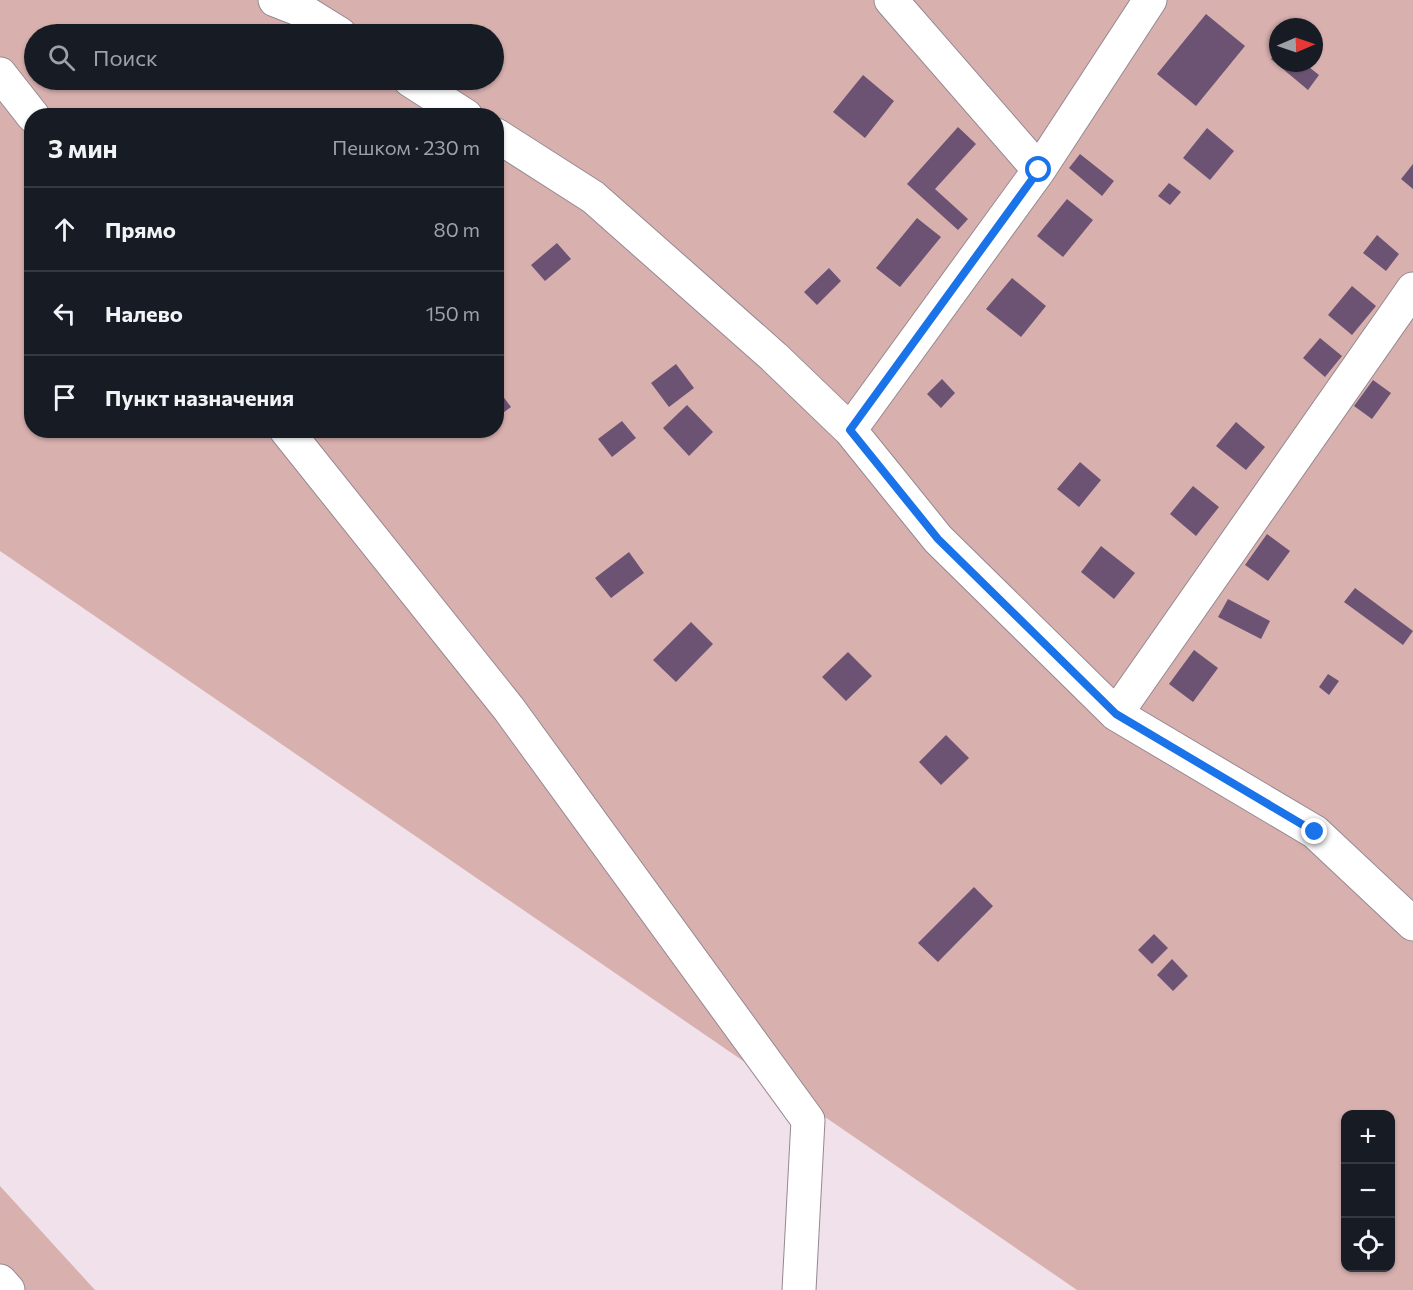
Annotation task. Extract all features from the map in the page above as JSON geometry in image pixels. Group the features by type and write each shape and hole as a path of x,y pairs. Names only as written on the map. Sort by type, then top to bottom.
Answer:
{"street":[{"path":"275,0 303,11 324,24"},
{"path":"891,0 1039,170"},
{"path":"850,430 1039,170 1149,0"},
{"path":"0,74 27,108"},
{"path":"426,90 454,108"},
{"path":"504,140 593,197 774,357 850,430 938,539 1116,714 1315,832 1413,924"},
{"path":"1116,714 1413,289"},
{"path":"292,438 508,709 808,1120 800,1290"},
{"path":"0,1281 8,1290"}],"shaded area":[{"path":"0,0 1413,0 1413,1290 1077,1290 0,551"},
{"path":"0,1186 95,1290 0,1290"}],"building":[{"path":"1206,14 1245,46 1196,106 1157,74"},
{"path":"1287,72 1315,72 1319,75 1308,90"},
{"path":"863,75 894,101 865,138 833,112"},
{"path":"958,127 976,144 935,189 968,219 958,230 907,184"},
{"path":"1207,128 1234,151 1210,180 1183,158"},
{"path":"1080,154 1114,181 1102,196 1069,168"},
{"path":"1413,164 1413,189 1401,179"},
{"path":"1169,183 1181,192 1170,205 1158,196"},
{"path":"1067,199 1093,220 1063,257 1037,236"},
{"path":"917,218 941,237 900,287 876,268"},
{"path":"1377,235 1399,254 1386,271 1363,253"},
{"path":"557,243 571,259 545,281 531,265"},
{"path":"829,268 841,281 817,305 804,292"},
{"path":"1012,278 1046,306 1021,337 986,309"},
{"path":"1352,286 1376,306 1352,335 1328,315"},
{"path":"1320,338 1342,356 1325,377 1303,358"},
{"path":"676,364 694,388 669,407 651,383"},
{"path":"942,379 955,393 941,408 927,394"},
{"path":"1373,380 1391,393 1372,419 1354,406"},
{"path":"504,398 511,407 504,412"},
{"path":"687,405 713,432 689,456 663,428"},
{"path":"622,421 636,438 612,457 598,439"},
{"path":"1236,422 1265,447 1246,470 1216,446"},
{"path":"1080,462 1101,480 1079,507 1057,489"},
{"path":"1193,486 1219,507 1196,536 1170,514"},
{"path":"1267,534 1290,551 1268,581 1245,565"},
{"path":"1101,546 1135,573 1114,599 1081,572"},
{"path":"629,552 644,573 611,598 595,578"},
{"path":"1355,588 1413,631 1403,645 1344,602"},
{"path":"1228,599 1270,621 1261,639 1218,617"},
{"path":"691,622 713,644 676,682 653,660"},
{"path":"1194,650 1218,668 1193,702 1169,684"},
{"path":"848,652 872,676 846,701 822,677"},
{"path":"1328,674 1339,681 1329,695 1319,687"},
{"path":"946,735 969,758 941,785 919,762"},
{"path":"974,887 993,906 938,962 918,943"},
{"path":"1154,934 1168,948 1152,964 1138,950"},
{"path":"1172,959 1188,976 1173,991 1157,975"}],"route":[{"path":"1039,170 850,430 938,539 1116,714 1315,832"}]}
